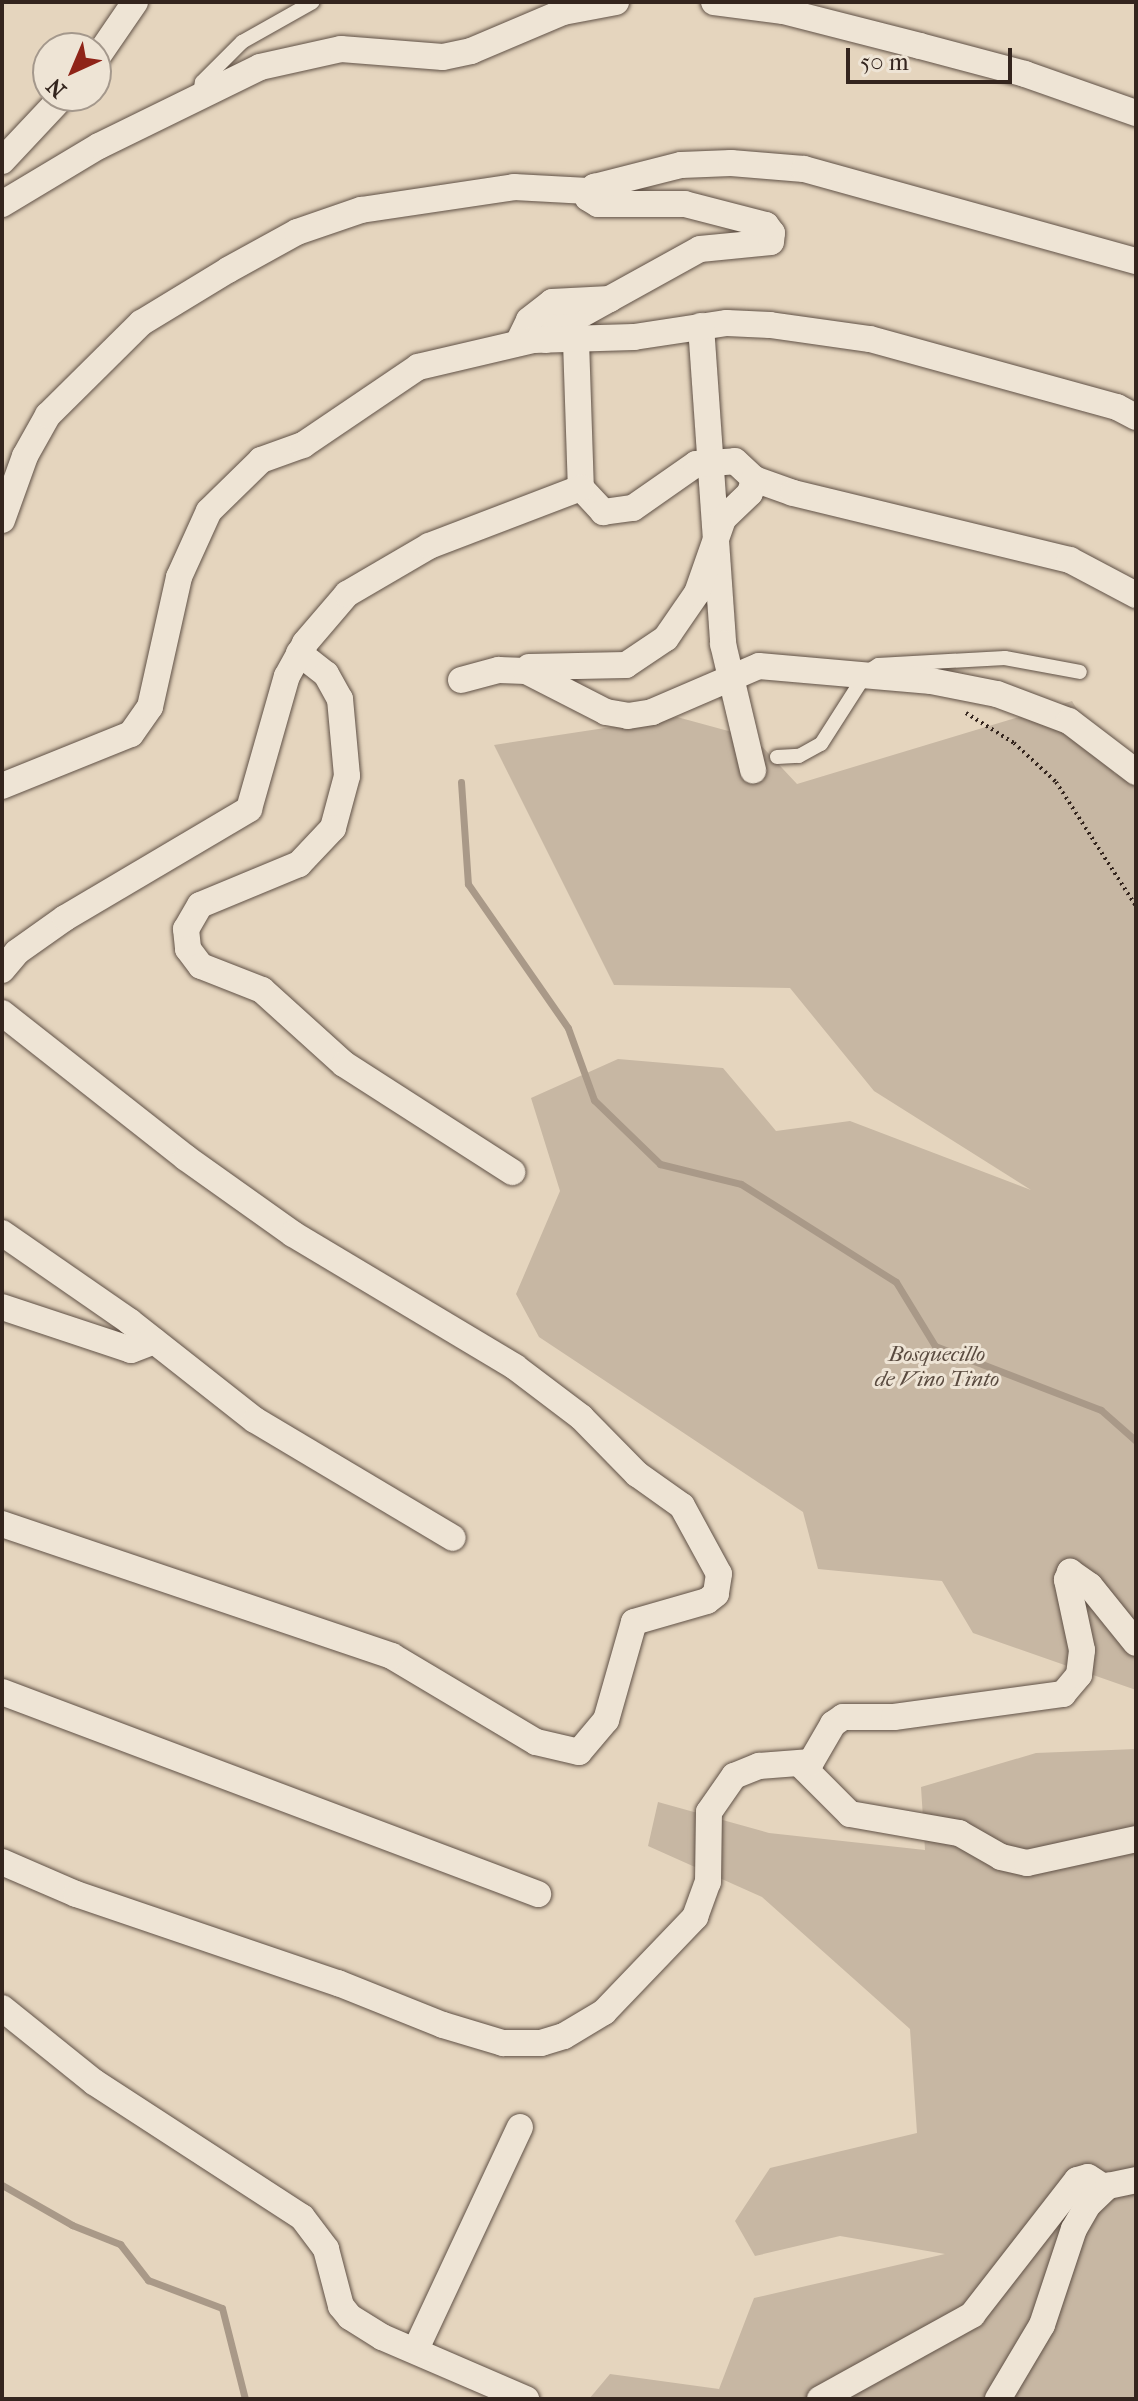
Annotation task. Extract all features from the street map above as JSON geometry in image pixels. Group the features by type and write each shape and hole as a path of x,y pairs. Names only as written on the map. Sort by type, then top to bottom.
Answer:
{"street":[{"path":"112,36 135,2"},
{"path":"2,204 200,94 260,67 311,53 379,50 443,57 471,51 563,12 616,2"},
{"path":"714,2 783,11 920,46 1136,113"},
{"path":"2,161 48,112"},
{"path":"2,520 25,456 48,415 141,323 297,232 361,210 514,187 588,191 681,165 731,163 804,169 1136,261"},
{"path":"546,340 610,299 700,249 726,243 762,246 771,242 772,233 766,225 685,204 598,204 588,198 588,191"},
{"path":"518,343 529,320 552,302 610,299"},
{"path":"2,786 121,742 142,721 158,681 186,555 209,511 235,481 275,451 303,445 397,377 518,343 576,341 701,326 770,325 870,339 1117,407 1136,417"},
{"path":"701,326 723,644 753,770"},
{"path":"576,341 581,488 594,506 615,514 633,508 681,472 711,462 735,461 754,479 1070,560 1136,595"},
{"path":"526,671 539,664 626,665 651,650 683,621 723,519 750,493 754,479"},
{"path":"2,970 17,952 65,918 249,809 281,691 299,653 347,594 429,546 581,488"},
{"path":"299,653 326,674 340,699 347,776 333,828 299,864 200,905 186,929 188,949 201,966 262,990 344,1064 512,1172"},
{"path":"461,680 499,670 526,671 606,712 628,716 652,712 731,675 759,666 964,686 1034,706 1094,736 1136,772"},
{"path":"2,1013 186,1158 293,1234 515,1367 581,1417 637,1474 682,1506 719,1574 716,1594 707,1601 634,1622 606,1720 579,1752 536,1742 392,1656 2,1524"},
{"path":"2,1233 154,1341 255,1420 453,1538"},
{"path":"2,1307 131,1350 154,1341"},
{"path":"2,1862 76,1894 338,1983 443,2025 503,2043 541,2043 604,2012 695,1917 708,1882 709,1812 727,1784 759,1766 802,1766 819,1755 833,1724 843,1717 894,1717 1063,1694 1079,1675 1082,1650 1067,1580 1070,1572 1090,1586 1136,1643"},
{"path":"2,1692 538,1894"},
{"path":"802,1766 850,1814 959,1833 1001,1857 1027,1863 1136,1839"},
{"path":"2,2008 139,2113 282,2199 326,2249 336,2291 350,2317 382,2337 416,2349 526,2399"},
{"path":"416,2349 520,2127"},
{"path":"820,2399 972,2315 1077,2180 1088,2177 1105,2188"},
{"path":"998,2399 1042,2325 1074,2229 1105,2188 1136,2180"}],"lane":[{"path":"200,94 202,82 242,42 313,2"},
{"path":"777,757 799,756 821,744 864,677 878,665 976,658 1034,661 1080,672"}],"path":[{"path":"958,709 1014,743 1056,782 1136,906"}],"green space":[{"name":"Bosquecillo de Vino Tinto","path":"1072,701 1115,774 1136,776 1136,1690 973,1633 942,1581 818,1569 803,1512 539,1337 516,1294 560,1191 531,1098 618,1059 723,1068 776,1131 850,1121 1031,1190 874,1091 790,988 614,985 494,745 677,717 754,738 797,784"},
{"path":"1136,1749 1136,2399 589,2399 610,2374 719,2389 754,2298 945,2254 840,2236 755,2256 735,2221 770,2168 917,2133 910,2029 762,1897 648,1846 658,1802 769,1833 925,1850 921,1787 1036,1753"}],"waterway":[{"path":"461,782 468,884 568,1028 594,1100 660,1164 741,1184 896,1282 935,1346 1101,1410 1136,1441"},
{"path":"2,2185 72,2225 120,2244 148,2280 222,2308 245,2399"}]}
